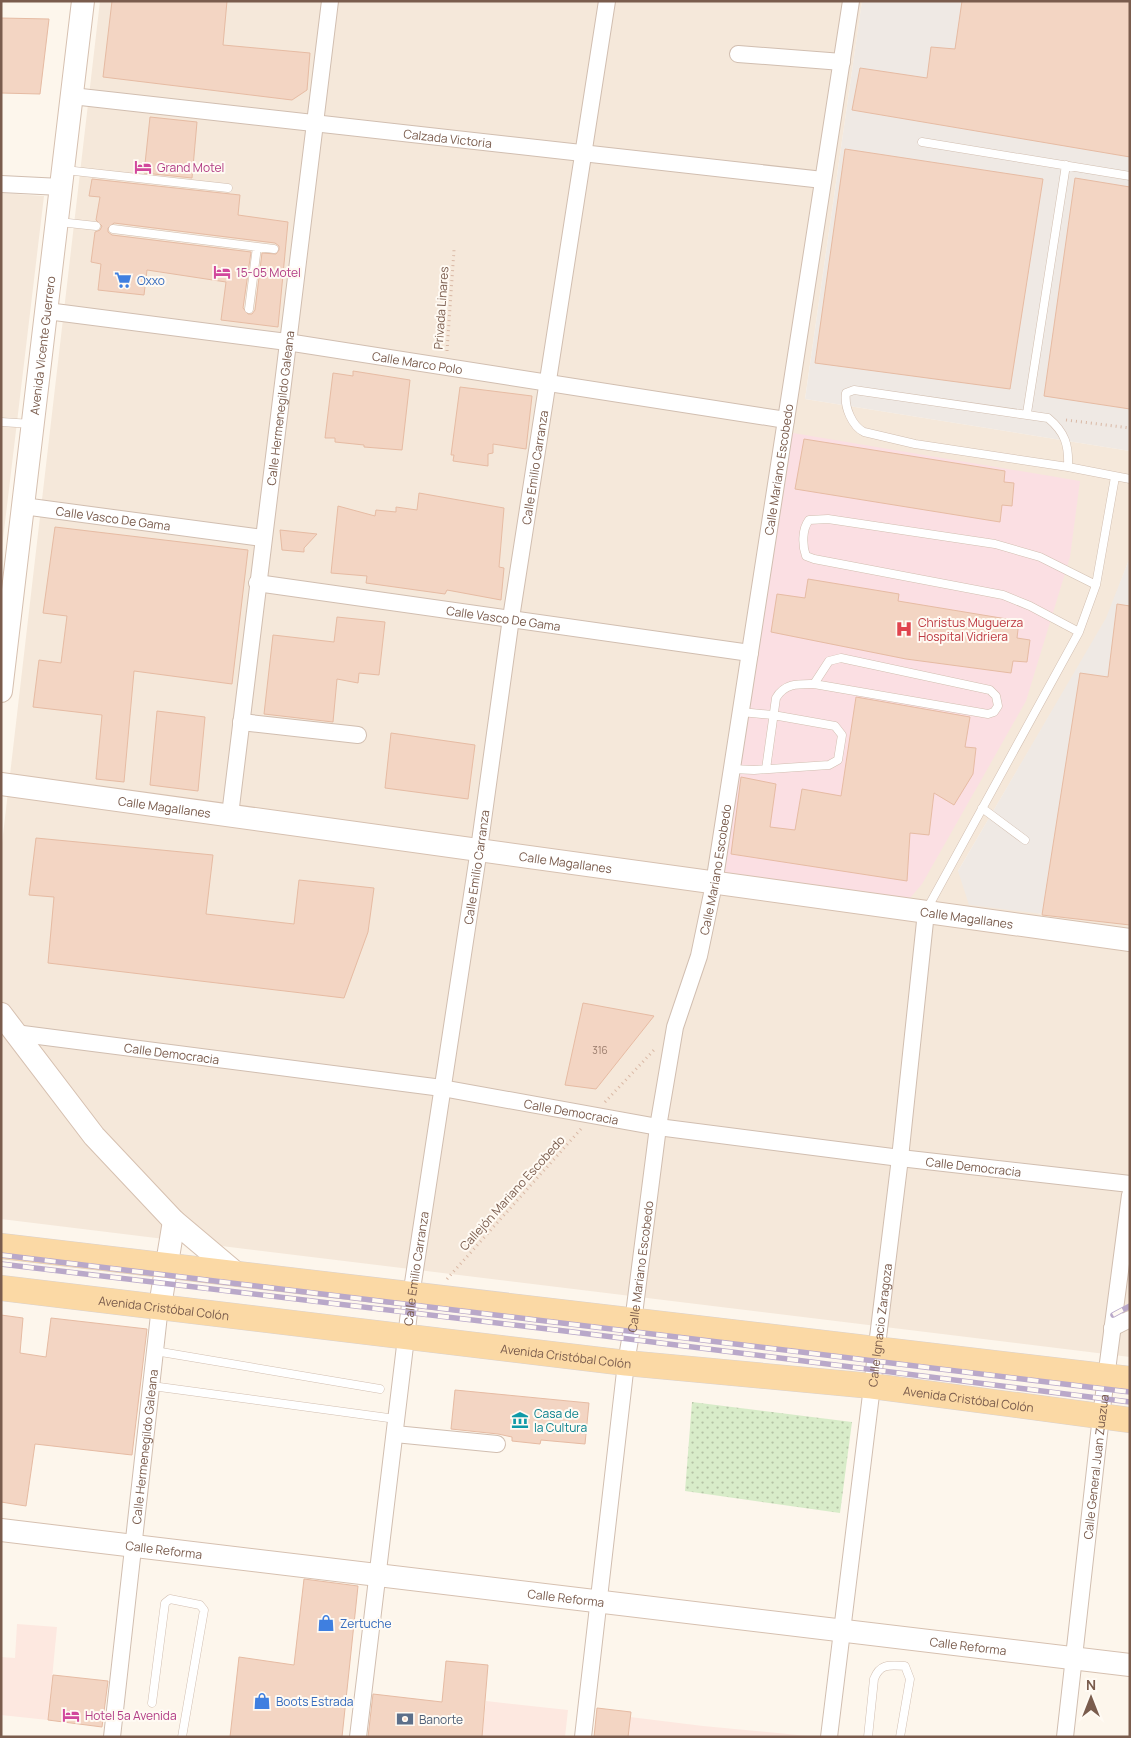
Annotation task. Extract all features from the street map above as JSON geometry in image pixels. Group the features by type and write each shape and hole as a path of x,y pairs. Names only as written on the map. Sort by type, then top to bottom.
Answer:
{"main road":[{"path":"1,1246 876,1351 1118,1378"},
{"name":"Avenida Cristóbal Colón","path":"1,1288 626,1363 872,1386 1130,1420"}],"street":[{"name":"Avenida Vicente Guerrero","path":"1,692 3,660 47,311 83,1"},
{"name":"Calle Hermenegildo Galeana","path":"230,815 262,538 330,1"},
{"name":"Calle Emilio Carranza","path":"358,1737 411,1296 479,849 511,618 550,382 607,1"},
{"name":"Calle Mariano Escobedo","path":"583,1737 626,1363 658,1127 675,1027 699,956 714,884 851,1"},
{"path":"738,54 842,62"},
{"name":"Calzada Victoria","path":"72,96 823,180"},
{"path":"1,184 62,178"},
{"name":"Calle Marco Polo","path":"47,311 287,342 786,420"},
{"name":"Calle Vasco De Gama","path":"23,506 262,538"},
{"name":"Calle Vasco De Gama","path":"257,582 750,653"},
{"path":"241,722 358,735"},
{"name":"Calle Magallanes","path":"1,784 1130,940"},
{"name":"Calle Ignacio Zaragoza","path":"829,1737 900,1158 926,912"},
{"path":"1,1014 94,1136 174,1222 238,1275"},
{"name":"Calle Democracia","path":"15,1033 442,1088 658,1127 900,1158 1130,1184"},
{"name":"Calle General Juan Zuazua","path":"1065,1737 1101,1416 1118,1378 1112,1328 1130,1195"},
{"path":"160,1306 174,1222"},
{"name":"Calle Hermenegildo Galeana","path":"112,1737 160,1306"},
{"path":"1112,1328 1130,1318"},
{"path":"396,1426 497,1444"},
{"name":"Calle Reforma","path":"1,1530 1130,1665"}],"lane":[{"path":"922,142 1130,176"},
{"path":"1027,413 1066,165"},
{"path":"62,178 228,188"},
{"path":"57,221 96,226"},
{"path":"113,229 274,250"},
{"path":"249,309 257,247"},
{"path":"1068,467 1068,450 1065,436 1058,426 1048,418 1027,413 854,390 847,392 845,396 852,421 864,432 915,444 1068,467 1130,479"},
{"path":"1,422 33,424"},
{"path":"926,912 1079,632 1096,585 1115,477"},
{"path":"1079,632 1030,606 1003,595 806,556 804,551 806,524 809,520 828,519 995,544 1040,557 1096,585"},
{"path":"766,769 776,698 785,687 814,684 988,714 994,712 998,706 996,696 990,690 841,658 829,661 814,684"},
{"path":"732,769 766,769 836,763 842,735 835,726 773,715 741,712"},
{"path":"982,808 1025,840"},
{"path":"155,1351 380,1388"},
{"path":"152,1386 396,1426"},
{"path":"152,1703 164,1603 170,1599 200,1605 204,1610 182,1737"},
{"path":"868,1737 877,1670 885,1665 895,1665 905,1666 910,1679 900,1737"}],"path":[{"name":"Privada Linares","path":"446,367 454,250"},
{"path":"1048,418 1130,428"},
{"name":"Callejón Mariano Escobedo","path":"442,1281 447,1278 675,1027"}],"shaded area":[{"path":"100,1 862,1 805,399 1130,451 1130,557 1107,618 958,871 1042,915 1130,925 1130,1357 1,1219 1,852"},
{"path":"862,1 1130,1 1130,451 805,399"},
{"path":"1,193 44,196 1,556"},
{"name":"Christus Muguerza Hospital Vidriera","path":"787,432 1080,481 1070,557 1026,701 922,884 910,898 724,874"},
{"path":"1130,557 1130,925 969,905 958,871 1106,618"},
{"path":"17,1624 57,1627 48,1720 1,1715 1,1657 15,1658"},
{"path":"486,1701 568,1710 565,1737 482,1737"},
{"path":"630,1717 703,1726 808,1736 628,1737"}],"green space":[{"path":"692,1402 852,1422 840,1513 685,1491"}],"building":[{"path":"112,1 227,1 223,45 310,53 307,90 292,100 103,77"},
{"path":"962,1 1130,1 1130,157 852,110 860,68 927,78 931,47 955,49"},
{"path":"1,18 49,19 40,94 1,93"},
{"path":"150,117 197,122 192,178 144,173"},
{"path":"845,149 1043,179 1010,389 815,363"},
{"path":"1075,178 1130,187 1130,409 1044,396"},
{"path":"92,179 240,195 238,215 288,222 278,327 221,320 226,282 147,270 144,295 98,290 101,264 91,262 95,232 100,230 102,226 96,220 100,197 89,196","holes":["114,223 275,243 279,246 276,254 262,253 255,310 252,314 248,314 243,308 251,252 112,235 108,232 108,228"]},
{"path":"353,371 410,380 402,450 364,447 364,445 335,442 335,438 325,438 333,373 353,376"},
{"path":"460,387 532,396 526,449 493,444 493,453 488,454 488,466 453,461 454,455 451,455"},
{"path":"804,439 1005,471 1004,482 1014,483 1012,506 1002,505 1000,522 795,489"},
{"path":"419,493 504,508 499,567 504,568 501,600 447,590 445,594 366,583 367,576 331,573 338,506 375,516 376,510 396,512 396,507 417,510"},
{"path":"55,527 248,550 232,684 134,671 124,782 96,779 102,715 33,707 39,660 61,663 67,616 43,613"},
{"path":"280,530 317,534 304,548 304,552 282,550"},
{"path":"808,579 899,594 898,601 1019,621 1017,638 1030,640 1027,662 1013,661 1011,673 906,659 771,632 777,594 805,598"},
{"path":"1117,604 1130,606 1130,925 1042,915 1080,673 1108,677"},
{"path":"337,617 385,622 379,675 359,673 358,683 337,679 333,722 264,714 273,635 334,642"},
{"path":"856,697 970,717 965,747 976,748 973,774 954,805 934,793 929,835 910,833 907,881 731,854 741,777 776,784 770,827 795,830 802,789 841,796"},
{"path":"157,711 205,717 198,791 150,785"},
{"path":"391,733 475,745 468,799 385,788"},
{"path":"36,838 213,855 206,914 294,924 299,880 374,888 368,932 344,998 48,963 54,897 29,895"},
{"path":"583,1003 654,1016 596,1089 565,1085"},
{"path":"1,1315 23,1318 20,1353 46,1357 51,1318 147,1329 132,1455 35,1444 26,1506 1,1502"},
{"path":"455,1390 589,1403 585,1444 541,1440 540,1444 512,1441 512,1437 498,1434 451,1429"},
{"name":"Zertuche","path":"304,1579 358,1586 342,1737 230,1737 239,1657 294,1665"},
{"path":"446,1661 488,1665 482,1737 368,1737 373,1694 442,1702"},
{"path":"53,1675 108,1681 102,1727 48,1720"},
{"path":"597,1708 631,1712 628,1737 594,1737"}],"railway":[{"path":"1,1255 1130,1392"},
{"path":"1,1264 573,1332 1130,1402"},
{"path":"1113,1315 1130,1306"}],"place":[{"name":"Grand Motel","path":"143,167"},
{"name":"15-05 Motel","path":"222,272"},
{"name":"Oxxo","path":"123,280"},
{"name":"Christus Muguerza Hospital Vidriera","path":"904,629"},
{"name":"Casa de la Cultura","path":"520,1420"},
{"name":"Zertuche","path":"326,1623"},
{"name":"Boots Estrada","path":"262,1701"},
{"name":"Hotel 5a Avenida","path":"71,1715"},
{"name":"Banorte","path":"405,1719"}]}
